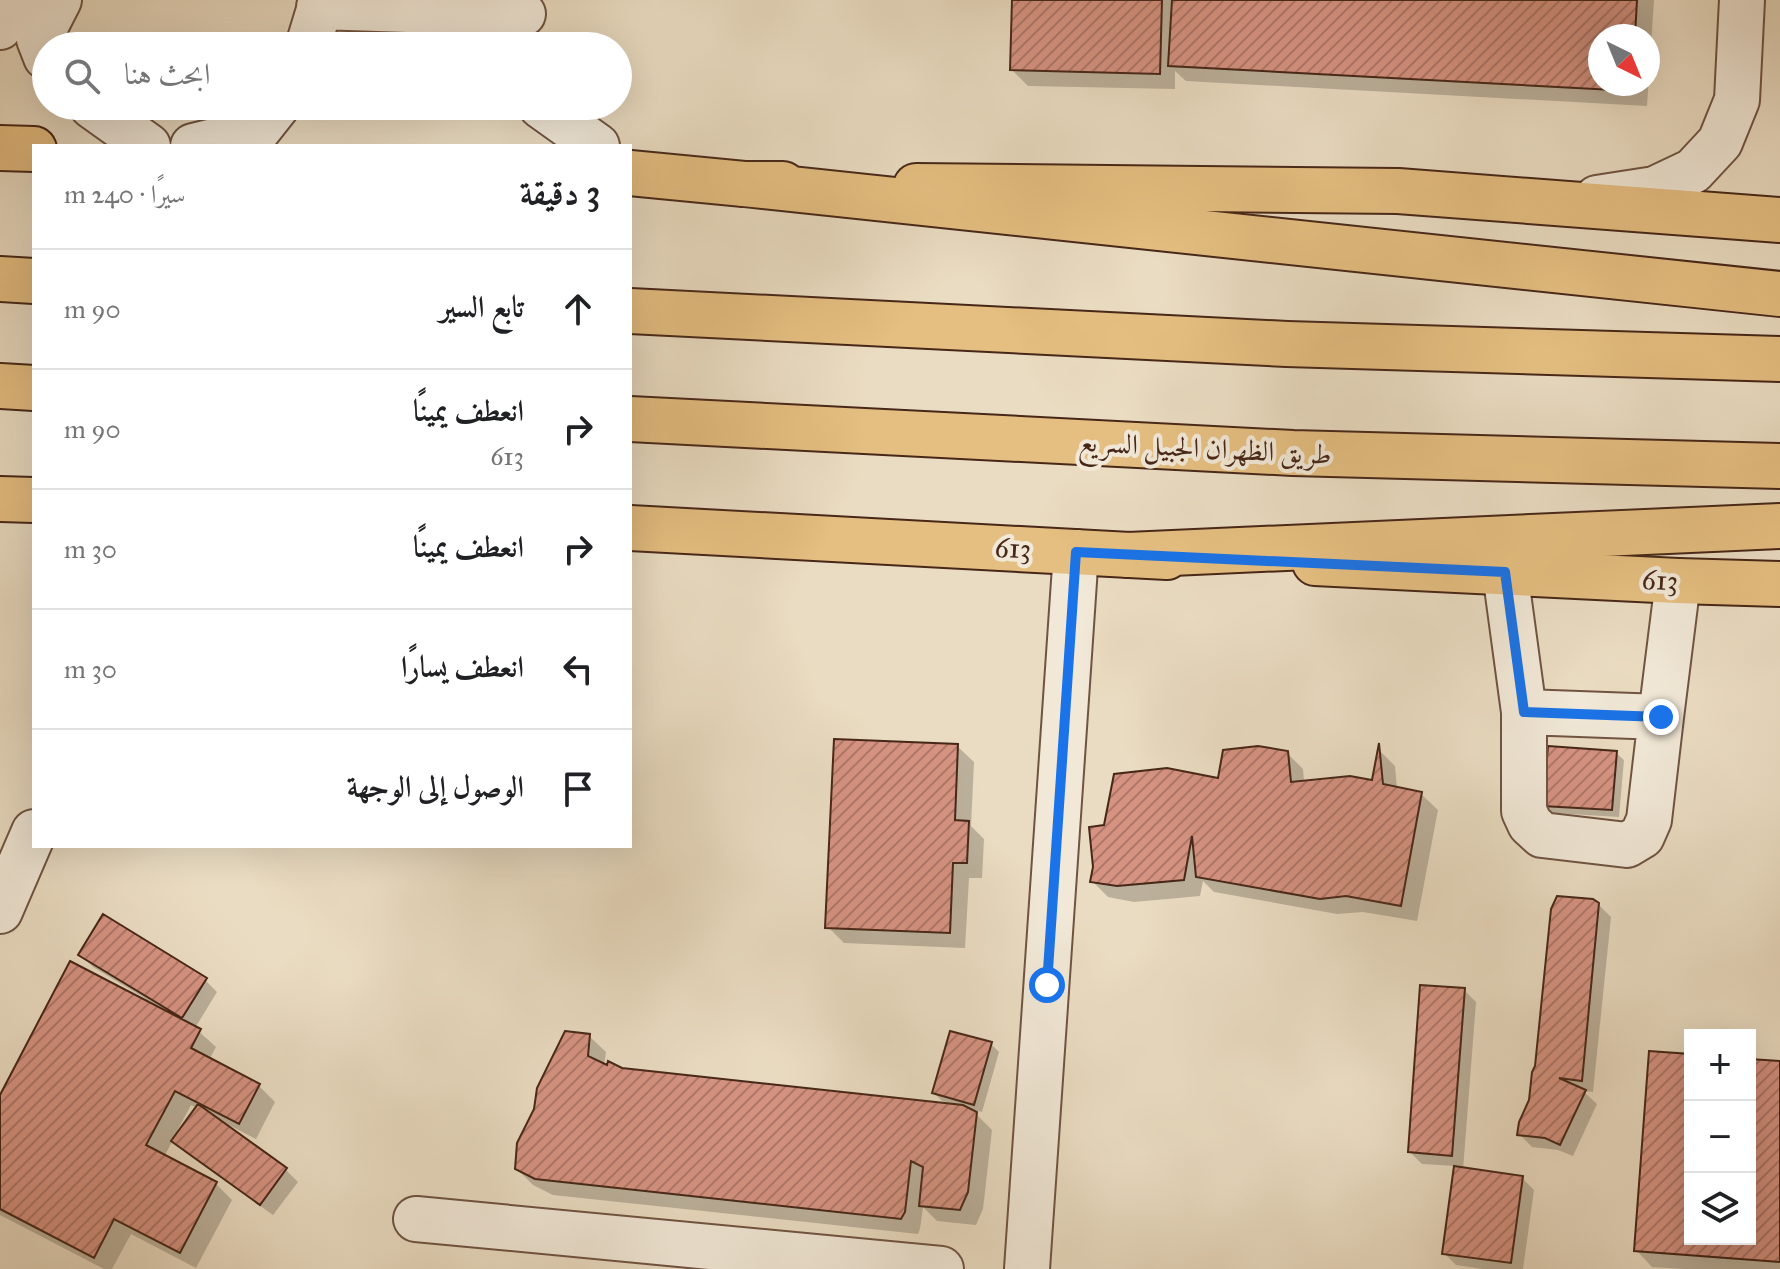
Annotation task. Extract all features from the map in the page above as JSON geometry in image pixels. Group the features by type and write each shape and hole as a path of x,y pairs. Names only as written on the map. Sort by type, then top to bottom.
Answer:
{"main road":[{"path":"0,148 32,149"},
{"path":"633,172 1780,294"},
{"path":"744,184 1398,191 1780,220"},
{"path":"0,279 32,281"},
{"path":"632,311 1287,344 1780,359"},
{"path":"0,386 32,388"},
{"name":"طريق الظهران الجبيل السريع","path":"632,419 1293,453 1780,466"},
{"path":"0,499 32,500"},
{"path":"1128,555 1780,526"},
{"name":"613","path":"632,528 1128,555 1780,584"}],"street":[{"path":"0,27 13,0"},
{"path":"43,32 59,0"},
{"path":"1561,203 1655,189 1693,171 1720,142 1737,100 1742,0"},
{"path":"317,18 522,20"},
{"path":"112,120 145,144"},
{"path":"201,144 258,130 266,120"},
{"path":"561,120 594,144"},
{"path":"0,507 18,512 32,521"},
{"path":"1027,1269 1076,552"},
{"path":"1505,572 1524,712 1524,811 1530,824 1542,835 1627,845 1642,836 1649,820 1678,581"},
{"path":"1524,712 1661,717"},
{"path":"0,911 32,837"},
{"path":"416,1219 941,1269"}],"building":[{"path":"1012,0 1162,0 1160,74 1010,70"},
{"path":"1172,0 1637,0 1636,24 1588,24 1588,89 1168,66"},
{"path":"355,11 441,15 440,32 354,32"},
{"path":"834,739 958,744 955,820 969,821 967,863 953,863 950,933 825,928"},
{"path":"1379,743 1383,784 1422,792 1401,906 1346,896 1320,899 1196,877 1192,836 1184,880 1117,886 1090,882 1093,867 1089,827 1104,825 1114,774 1167,768 1218,778 1223,750 1258,746 1288,751 1291,782 1350,776 1372,780"},
{"path":"1548,746 1617,751 1612,810 1543,806"},
{"path":"1557,896 1593,899 1599,903 1582,1081 1559,1078 1586,1090 1560,1145 1545,1138 1517,1135 1529,1100 1535,1066 1551,909"},
{"path":"103,914 207,978 182,1018 78,955"},
{"path":"70,961 201,1029 191,1048 260,1084 239,1124 175,1091 146,1145 217,1182 180,1253 114,1219 94,1258 0,1209 0,1095"},
{"path":"1420,985 1465,988 1452,1156 1408,1152"},
{"path":"565,1031 590,1034 588,1056 622,1068 963,1105 977,1112 968,1192 960,1210 919,1206 923,1167 911,1161 905,1212 901,1219 535,1179 515,1169 517,1143 534,1109 537,1088"},
{"path":"950,1031 992,1042 974,1105 932,1093"},
{"path":"1649,1051 1684,1054 1684,1245 1756,1245 1756,1059 1780,1061 1780,1262 1634,1251"},
{"path":"198,1104 287,1168 260,1205 171,1141"},
{"path":"1454,1166 1523,1176 1511,1263 1442,1254"}],"route":[{"path":"1047,985 1076,552 1505,572 1524,712 1661,717"}]}
